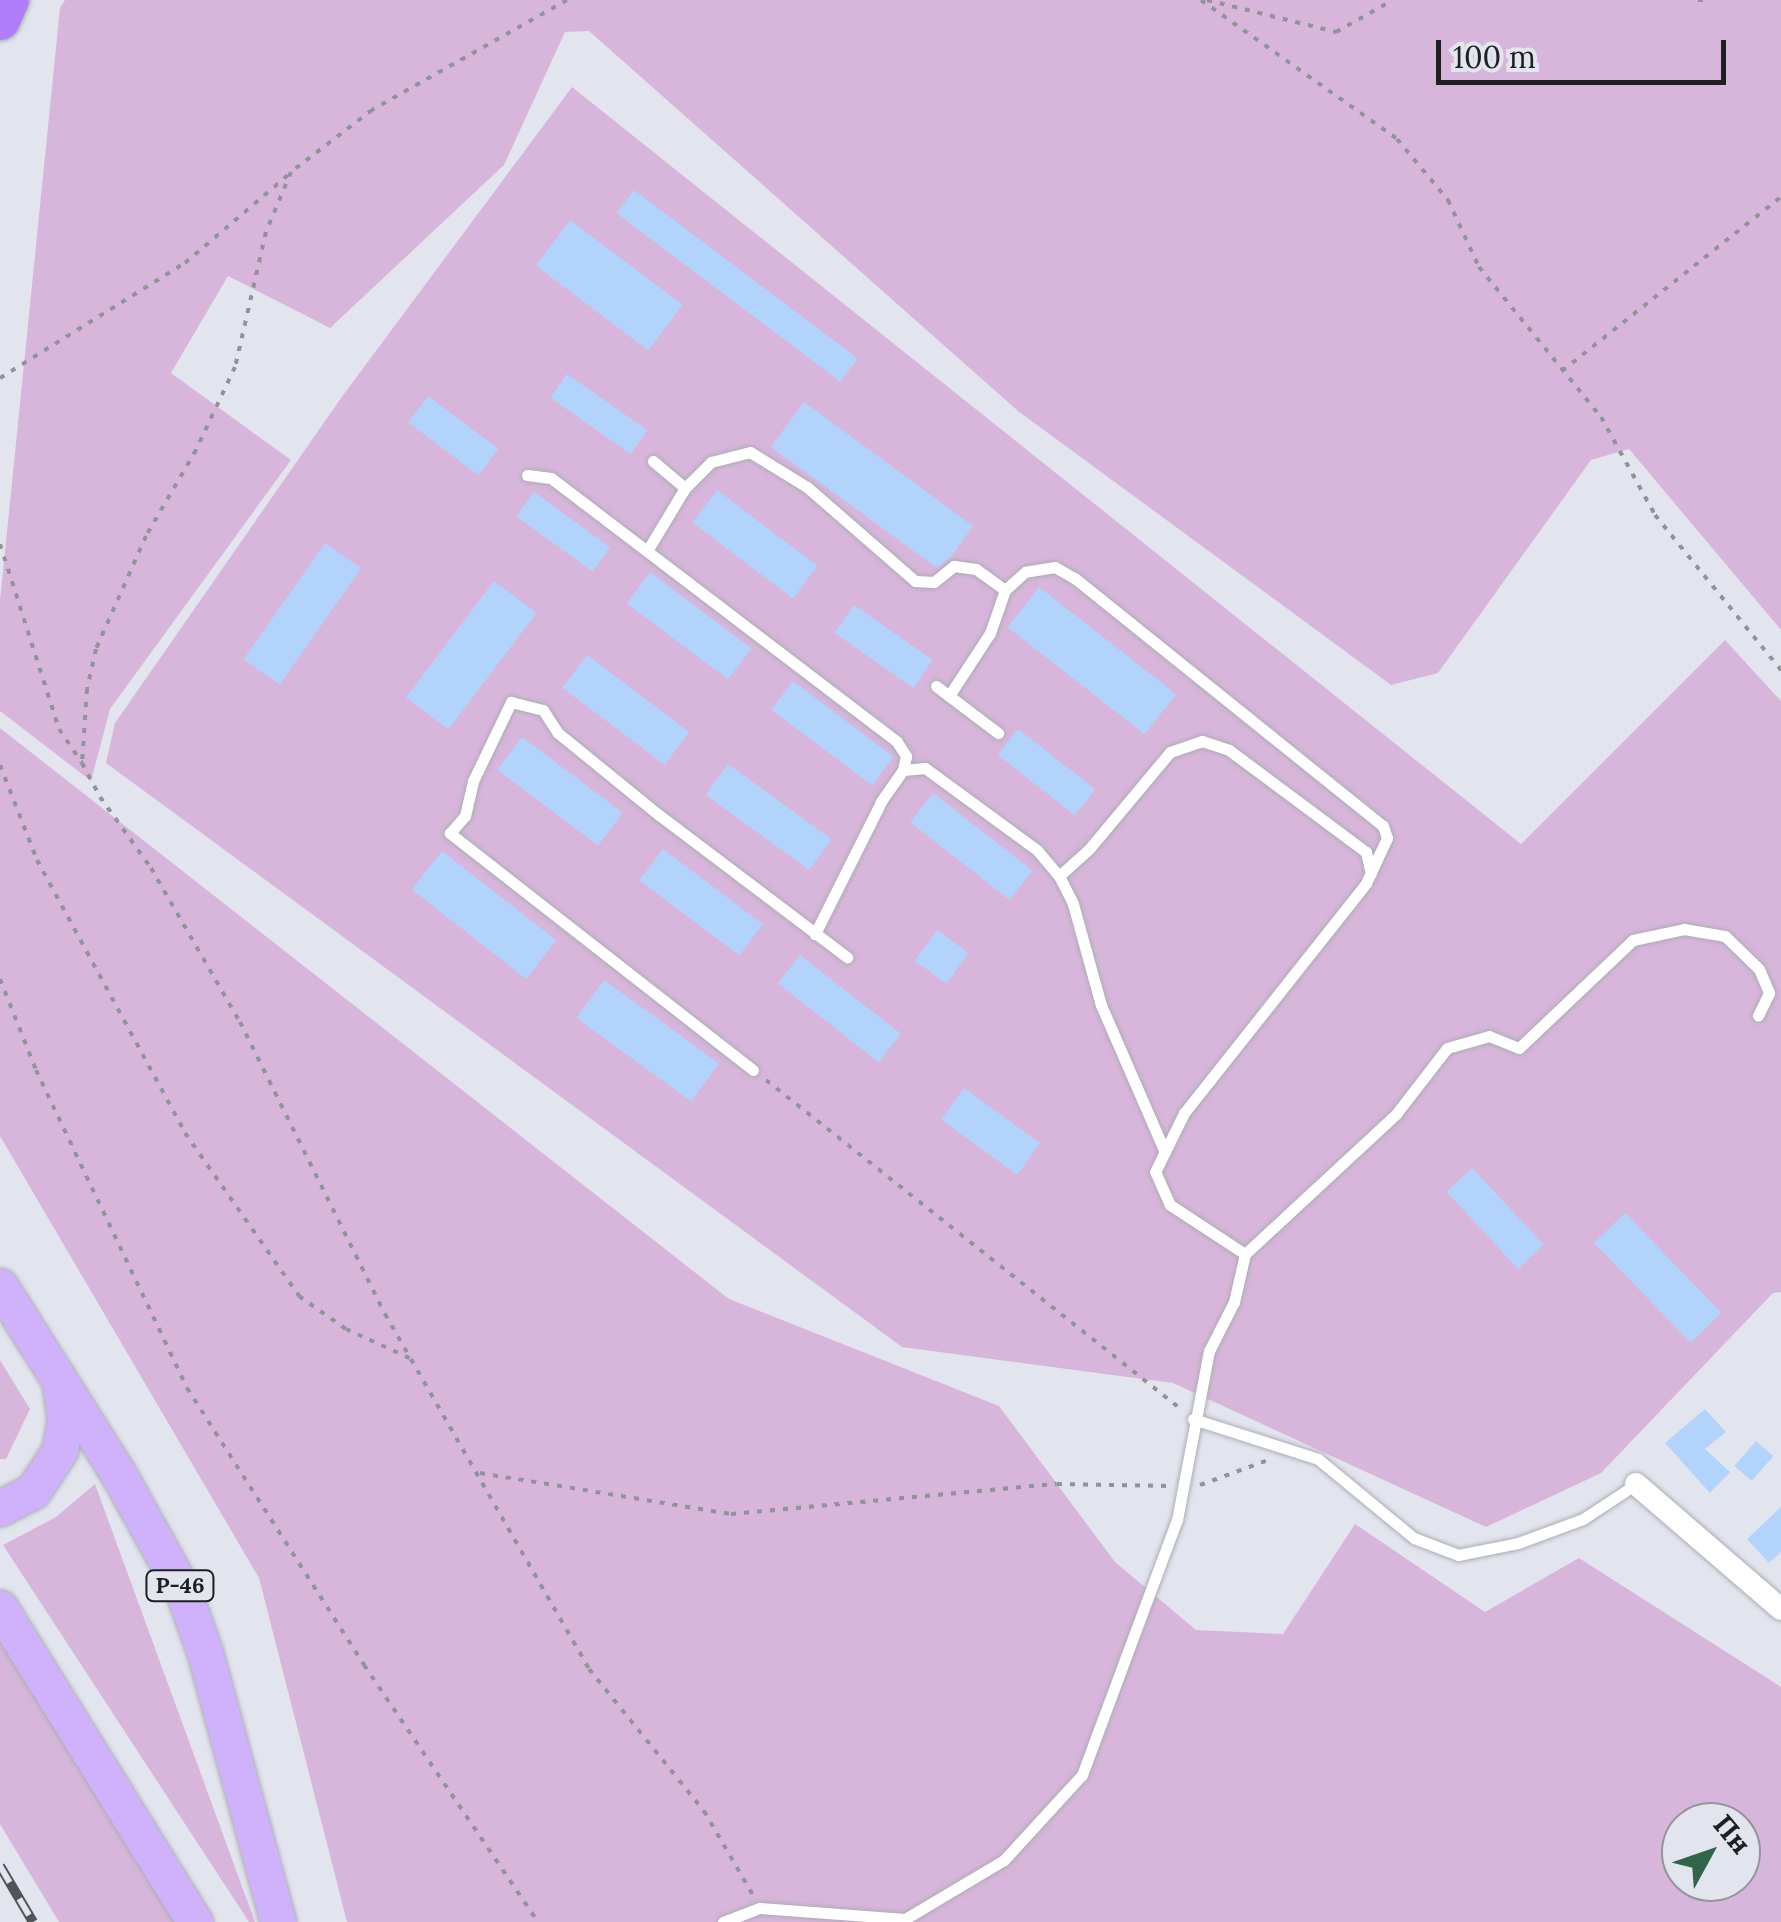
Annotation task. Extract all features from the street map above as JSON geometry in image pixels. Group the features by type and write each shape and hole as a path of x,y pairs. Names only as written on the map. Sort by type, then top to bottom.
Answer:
{"highway":[{"path":"0,20 9,0"}],"main road":[{"name":"Р-46","path":"0,1286 56,1372 183,1591 205,1653 278,1922"},
{"path":"0,1508 34,1490 60,1450 66,1420 56,1372"},
{"path":"0,1608 195,1922"}],"street":[{"path":"1636,1484 1781,1609"}],"lane":[{"path":"647,551 685,488 711,462 750,452 807,487 915,580 934,582 954,566 976,569 1005,590"},
{"path":"652,461 685,488"},
{"path":"527,476 552,478 897,742 906,756 903,770 881,802 815,934"},
{"path":"949,696 990,633 1005,590 1025,572 1055,568 1074,578 1383,826 1387,838 1372,873 1184,1113 1155,1172 1170,1205 1245,1254"},
{"path":"936,686 998,733"},
{"path":"753,1070 450,833 465,816 472,781 511,702 543,710 558,733 847,957"},
{"path":"1059,876 1088,849 1170,752 1202,741 1230,750 1366,852 1372,873"},
{"path":"903,770 926,768 1037,850 1059,876 1073,904 1101,1006 1165,1152"},
{"path":"723,1922 760,1908 905,1919 1004,1860 1082,1775 1177,1520 1193,1419 1209,1351 1234,1302 1245,1254 1396,1114 1448,1048 1489,1036 1519,1048 1633,940 1684,929 1725,936 1760,970 1769,993 1758,1016"},
{"path":"1193,1419 1318,1459 1414,1538 1458,1555 1518,1543 1583,1519 1636,1484"}],"path":[{"path":"0,378 185,263 372,110 567,0"},
{"path":"1204,0 1336,32 1393,0"},
{"path":"1204,0 1397,139 1448,200 1480,267 1601,417 1655,515 1781,670"},
{"path":"1698,0 1705,0"},
{"path":"82,763 87,688 96,649 146,536 196,450 234,367 266,232 292,172"},
{"path":"1562,371 1781,197"},
{"path":"0,544 60,729 100,797 152,868 240,1022 385,1314 416,1361 589,1669 704,1812 760,1908"},
{"path":"0,765 38,860 93,968 185,1133 253,1231 299,1296 346,1329 416,1361"},
{"path":"0,979 36,1070 187,1388 364,1665 538,1922"},
{"path":"737,1057 1193,1419"},
{"path":"480,1473 731,1514 1057,1484 1197,1486 1293,1451"}],"shaded area":[{"path":"65,0 1781,0 1781,630 1629,449 1591,460 1438,673 1391,685 1018,411 589,31 565,32 504,165 330,328 228,276 171,373 291,460 110,709 91,781 0,711 0,601 60,8"},
{"path":"572,87 1521,844 1725,640 1781,701 1781,1292 1773,1293 1601,1473 1486,1527 1173,1383 902,1347 106,763 115,723 341,398"},
{"path":"0,728 729,1299 999,1406 1115,1562 1196,1630 1283,1634 1355,1524 1485,1612 1579,1558 1781,1687 1781,1922 347,1922 259,1578 0,1136"},
{"path":"0,1360 30,1409 6,1459 0,1459"},
{"path":"95,1484 255,1922 249,1922 3,1545 56,1517"},
{"path":"0,1636 174,1922 59,1922 0,1824"}],"building":[{"path":"634,190 858,359 840,382 617,213"},
{"path":"570,220 683,305 648,350 536,266"},
{"path":"567,374 647,430 631,454 550,398"},
{"path":"428,396 498,449 478,475 408,422"},
{"path":"804,402 973,526 950,558 937,568 771,447"},
{"path":"717,490 818,566 793,599 692,523"},
{"path":"534,492 610,547 592,572 516,516"},
{"path":"325,543 361,568 280,685 244,659"},
{"path":"650,572 751,648 728,680 627,603"},
{"path":"494,581 536,613 448,729 406,698"},
{"path":"1039,587 1176,694 1145,734 1008,627"},
{"path":"854,605 933,660 913,688 834,633"},
{"path":"587,655 689,732 665,765 562,688"},
{"path":"793,681 894,757 872,786 771,710"},
{"path":"1018,729 1095,789 1075,815 998,755"},
{"path":"522,737 623,813 598,846 497,770"},
{"path":"728,764 832,839 809,870 706,795"},
{"path":"933,793 1032,871 1010,900 910,822"},
{"path":"663,849 763,924 739,955 640,880"},
{"path":"442,851 556,940 526,979 412,890"},
{"path":"937,930 969,953 946,984 915,961"},
{"path":"800,955 901,1034 879,1062 778,983"},
{"path":"604,980 719,1063 691,1101 576,1018"},
{"path":"964,1088 1040,1143 1017,1175 941,1120"},
{"path":"1472,1168 1544,1245 1518,1269 1446,1192"},
{"path":"1625,1213 1722,1313 1691,1343 1594,1243"},
{"path":"1705,1409 1726,1432 1705,1449 1730,1472 1710,1493 1665,1443"},
{"path":"1756,1441 1773,1456 1752,1481 1734,1466"},
{"path":"1781,1507 1781,1552 1769,1563 1747,1539"}],"railway":[{"path":"0,1866 33,1922"}]}
